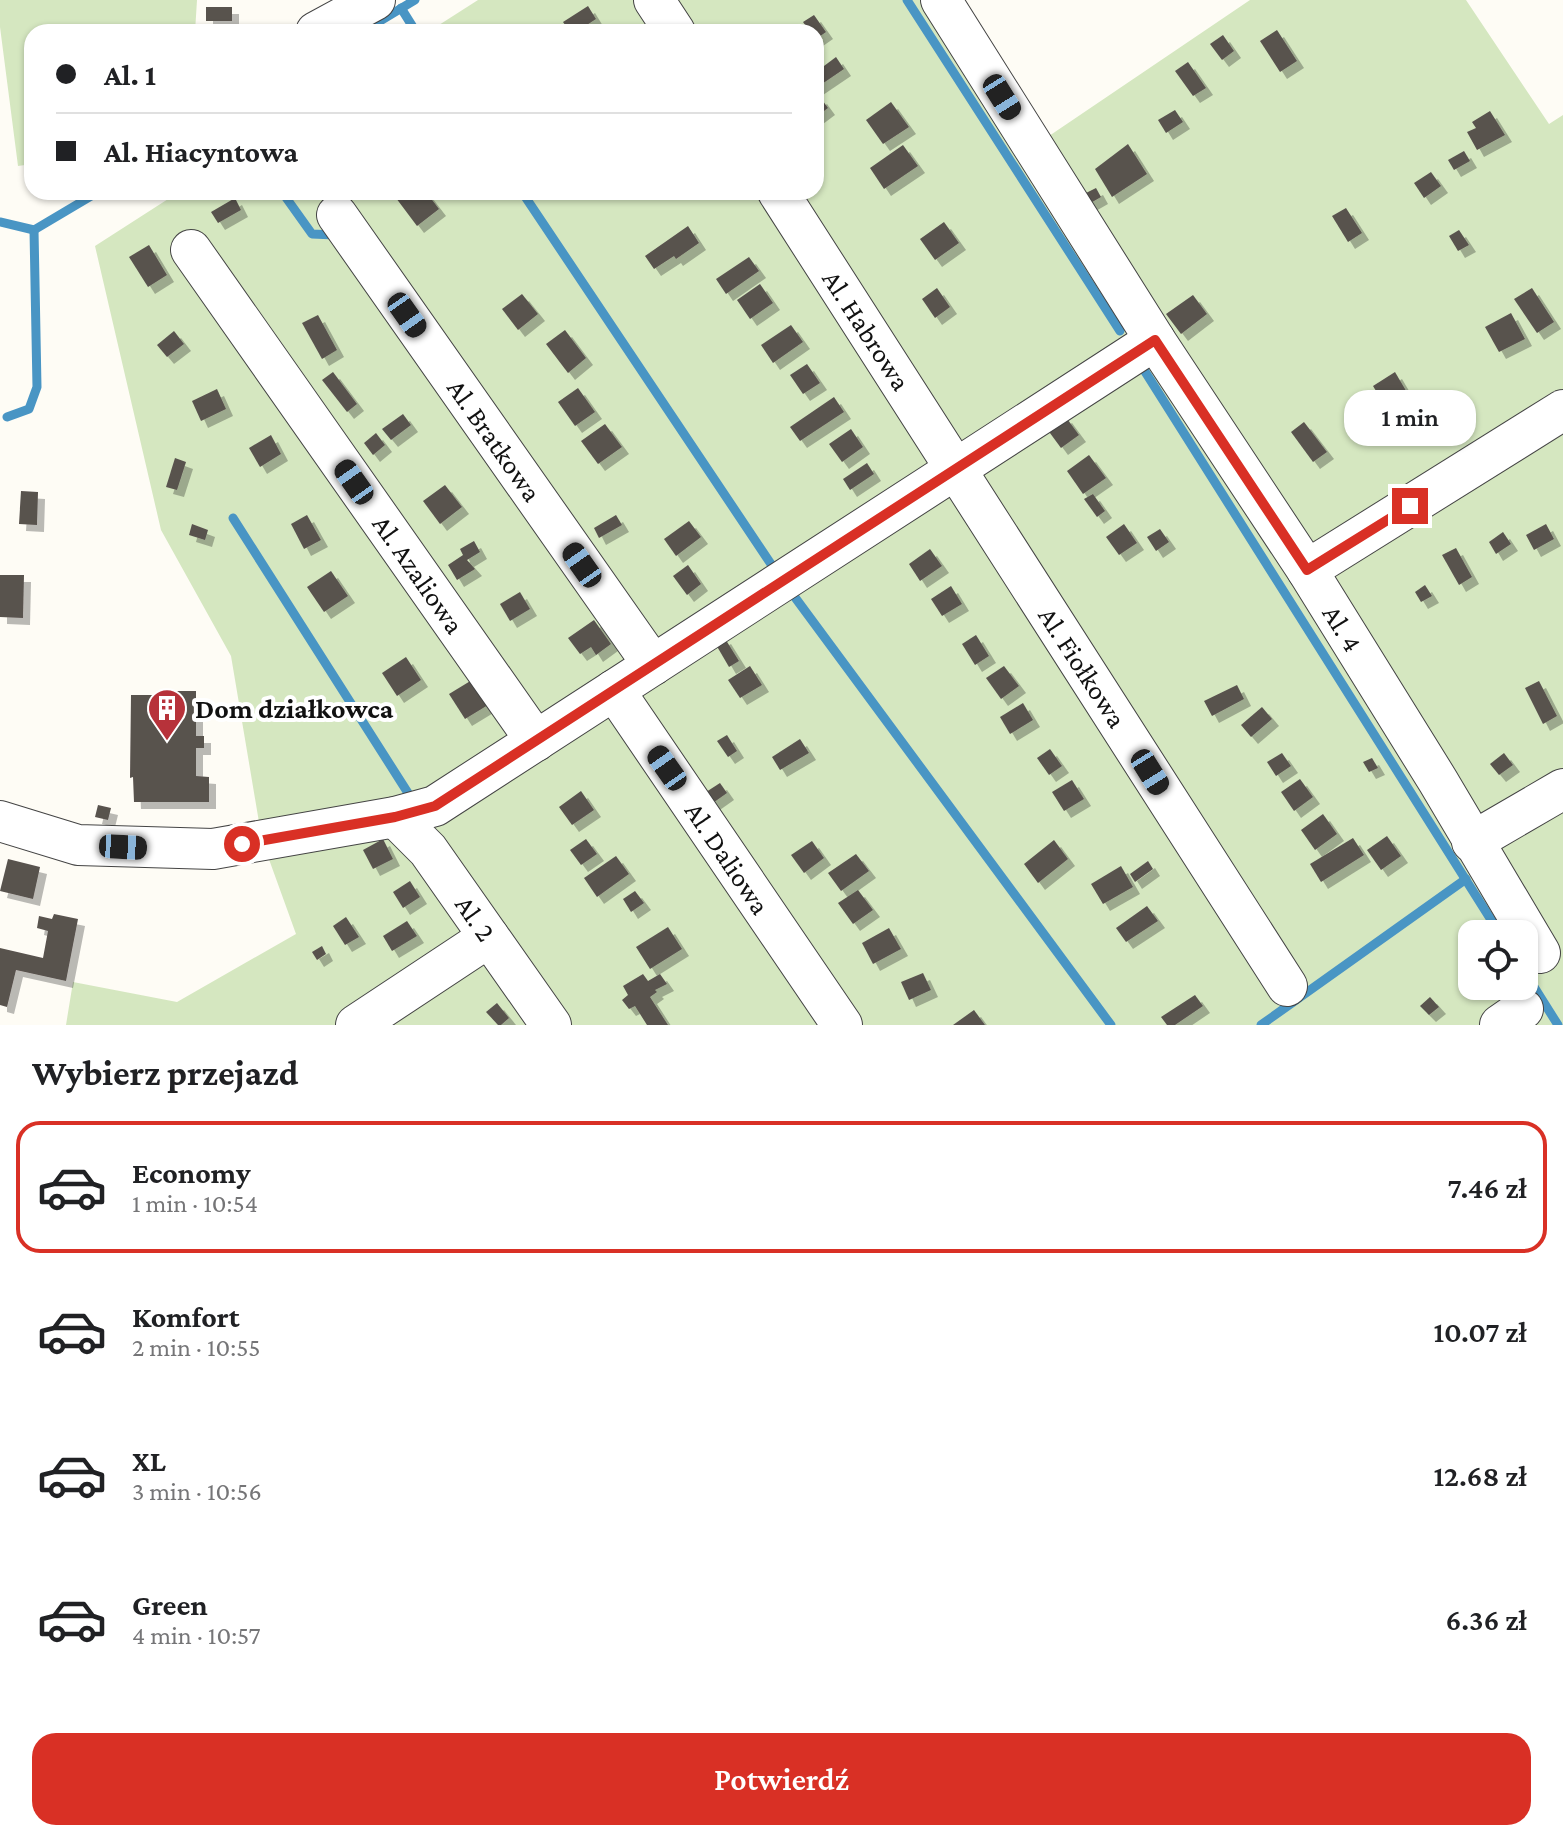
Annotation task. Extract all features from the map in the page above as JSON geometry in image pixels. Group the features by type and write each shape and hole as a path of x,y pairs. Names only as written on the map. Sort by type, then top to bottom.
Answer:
{"street":[{"path":"331,24 375,0"},
{"path":"654,0 670,24"},
{"name":"Al. 4","path":"941,0 1155,340 1307,570 1540,953"},
{"name":"Al. Habrowa","path":"783,200 956,469"},
{"name":"Al. Bratkowa","path":"337,215 653,665"},
{"name":"Al. Azaliowa","path":"191,250 536,741"},
{"path":"0,821 78,845 146,849 222,847 395,817 435,806 1155,340"},
{"path":"1307,570 1563,410"},
{"name":"Al. Fiołkowa","path":"956,469 1287,986"},
{"name":"Al. Daliowa","path":"614,690 842,1025"},
{"path":"1472,842 1563,789"},
{"name":"Al. 2","path":"395,817 428,850 551,1025"},
{"path":"356,1025 489,937"}],"green space":[{"path":"0,0 197,0 196,24 24,24 24,165 18,166 0,27"},
{"path":"478,0 941,0 1049,136 1250,0 1466,0 1549,124 1563,115 1563,1025 66,1025 73,982 177,1002 296,934 262,840 231,656 161,530 95,246 167,200 824,200 824,24 440,24"}],"building":[{"path":"588,6 596,19 588,24 563,22"},
{"path":"206,7 232,7 232,21 206,21"},
{"path":"814,15 820,24 804,24 803,22"},
{"path":"1277,30 1297,61 1280,72 1260,41"},
{"path":"1223,35 1234,51 1222,60 1210,44"},
{"path":"836,57 844,69 824,83 824,66"},
{"path":"1188,62 1206,88 1193,96 1175,71"},
{"path":"891,102 909,127 883,144 866,120"},
{"path":"1175,110 1183,122 1166,133 1158,120"},
{"path":"1490,111 1505,135 1477,150 1467,132 1476,128 1472,122"},
{"path":"1128,144 1147,174 1112,197 1095,169"},
{"path":"903,145 918,166 884,189 870,168"},
{"path":"1464,151 1470,161 1454,170 1448,160"},
{"path":"1431,172 1441,186 1424,198 1414,183"},
{"path":"1096,188 1101,197 1087,205 1082,195"},
{"path":"232,200 236,200 241,210 218,223 211,212"},
{"path":"398,200 432,200 439,209 417,226"},
{"path":"1346,208 1362,233 1348,242 1332,216"},
{"path":"944,222 959,243 935,260 920,239"},
{"path":"688,226 699,243 654,269 645,256"},
{"path":"1459,230 1469,245 1458,251 1449,236"},
{"path":"149,245 167,275 148,287 129,257"},
{"path":"749,257 759,271 726,294 716,279"},
{"path":"760,284 773,303 750,319 737,300"},
{"path":"937,288 950,307 935,318 922,299"},
{"path":"1532,288 1554,322 1537,333 1514,299"},
{"path":"522,294 538,314 518,330 502,309"},
{"path":"1193,295 1207,314 1181,334 1166,314"},
{"path":"1511,313 1525,339 1499,352 1485,327"},
{"path":"318,315 337,350 322,359 302,323"},
{"path":"791,325 803,342 773,363 761,345"},
{"path":"565,330 586,358 568,373 546,344"},
{"path":"174,331 184,344 167,357 157,345"},
{"path":"807,364 820,383 803,394 790,375"},
{"path":"333,372 357,404 347,412 322,380"},
{"path":"1395,372 1415,406 1393,419 1373,386"},
{"path":"578,388 595,412 575,426 558,402"},
{"path":"217,389 226,409 201,421 192,401"},
{"path":"834,397 844,412 800,441 790,427"},
{"path":"403,414 411,425 391,440 382,429"},
{"path":"1065,416 1079,435 1061,448 1047,429"},
{"path":"1304,422 1327,452 1313,462 1291,432"},
{"path":"605,424 622,447 598,464 581,441"},
{"path":"851,429 863,447 842,462 829,444"},
{"path":"376,433 385,445 373,455 364,443"},
{"path":"271,435 281,454 260,467 249,448"},
{"path":"1089,455 1106,478 1083,494 1067,471"},
{"path":"175,458 186,462 177,490 166,487"},
{"path":"867,463 874,474 850,490 843,479"},
{"path":"445,485 462,507 440,524 423,501"},
{"path":"21,491 38,492 37,525 19,524"},
{"path":"1093,494 1105,511 1097,517 1084,499"},
{"path":"307,515 321,540 304,549 291,524"},
{"path":"616,515 622,525 599,538 594,528"},
{"path":"689,521 701,537 676,556 664,539"},
{"path":"192,524 208,530 205,540 189,535"},
{"path":"1124,524 1137,543 1119,555 1106,537"},
{"path":"1546,524 1554,539 1534,550 1526,535"},
{"path":"1160,529 1169,542 1156,551 1147,537"},
{"path":"1503,532 1511,544 1496,554 1489,542"},
{"path":"474,541 480,552 467,560 475,569 457,580 448,565 463,555 460,549"},
{"path":"1456,548 1472,577 1459,585 1442,555"},
{"path":"930,549 942,566 920,581 909,564"},
{"path":"688,565 701,584 687,595 673,576"},
{"path":"331,571 348,596 324,612 307,587"},
{"path":"0,575 24,575 23,618 0,617"},
{"path":"1425,585 1432,596 1421,602 1415,592"},
{"path":"951,586 962,604 942,616 931,599"},
{"path":"520,592 530,609 510,621 500,604"},
{"path":"594,620 611,644 596,655 591,647 580,654 568,638"},
{"path":"976,635 989,656 975,665 962,644"},
{"path":"724,637 739,661 729,667 715,643"},
{"path":"406,657 421,680 397,696 382,673"},
{"path":"750,666 762,685 740,698 728,680"},
{"path":"1004,666 1019,686 1001,699 986,678"},
{"path":"472,680 488,705 465,719 449,694"},
{"path":"1539,681 1557,716 1543,724 1525,688"},
{"path":"1237,685 1244,699 1212,716 1204,701"},
{"name":"Dom działkowca","path":"170,691 196,691 196,736 204,736 204,748 196,748 196,776 209,777 209,802 134,802 133,777 130,778 131,695 170,695"},
{"path":"1023,703 1033,720 1010,734 1000,717"},
{"path":"1262,707 1272,719 1251,737 1241,725"},
{"path":"727,735 737,751 728,757 717,741"},
{"path":"800,739 809,753 780,770 772,757"},
{"path":"1050,749 1062,766 1049,775 1037,758"},
{"path":"1282,753 1291,766 1276,776 1267,762"},
{"path":"1504,753 1513,765 1499,775 1490,764"},
{"path":"1372,758 1378,768 1369,772 1363,762"},
{"path":"1300,779 1313,797 1294,811 1281,792"},
{"path":"1072,780 1084,799 1064,811 1052,792"},
{"path":"720,783 727,793 710,805 703,794"},
{"path":"581,791 594,810 572,825 559,807"},
{"path":"98,805 111,808 108,820 95,817"},
{"path":"1323,814 1337,834 1315,850 1301,830"},
{"path":"1387,836 1401,856 1381,870 1367,850"},
{"path":"1353,838 1364,855 1321,882 1310,864"},
{"path":"383,839 393,859 373,869 363,850"},
{"path":"586,839 597,854 581,865 570,850"},
{"path":"1054,840 1068,859 1038,883 1024,864"},
{"path":"812,841 824,858 804,873 791,855"},
{"path":"856,854 869,871 841,891 828,873"},
{"path":"616,856 629,874 597,897 584,878"},
{"path":"8,859 40,867 33,899 0,891"},
{"path":"1148,861 1153,869 1135,882 1130,874"},
{"path":"1121,866 1133,887 1103,904 1091,884"},
{"path":"410,881 420,897 403,908 393,892"},
{"path":"858,890 873,910 853,924 838,903"},
{"path":"635,891 644,903 631,912 623,899"},
{"path":"1147,906 1158,921 1126,942 1116,928"},
{"path":"54,914 78,919 66,981 16,970 7,1007 0,1005 0,948 43,958 48,931 37,928 39,916 52,919"},
{"path":"346,917 359,937 345,945 333,926"},
{"path":"407,921 417,936 392,951 383,936"},
{"path":"668,927 682,949 650,969 636,947"},
{"path":"889,928 901,949 873,964 862,943"},
{"path":"322,946 326,954 317,960 312,952"},
{"path":"923,973 931,990 909,1000 901,982"},
{"path":"643,974 648,981 660,974 667,984 655,990 657,992 650,997 668,1025 647,1025 635,1006 629,1009 622,1000 628,995 623,986"},
{"path":"1195,995 1203,1006 1175,1025 1167,1025 1161,1017"},
{"path":"1430,997 1439,1007 1429,1015 1420,1006"},
{"path":"497,1003 509,1018 501,1025 486,1012"},
{"path":"974,1010 985,1025 953,1025"}],"waterway":[{"path":"375,24 415,0"},
{"path":"907,0 1120,331"},
{"path":"401,8 411,24"},
{"path":"0,222 34,230 85,200"},
{"path":"288,200 312,234 335,235 337,238"},
{"path":"527,200 775,570"},
{"path":"7,417 29,409 37,387 34,230"},
{"path":"1139,362 1491,920"},
{"path":"233,518 408,793"},
{"path":"794,596 1111,1025"},
{"path":"1261,1025 1466,879"},
{"path":"1538,993 1558,1025"}],"place":[{"name":"Dom działkowca","path":"167,742"}],"route":[{"path":"242,844 395,817 435,806 1155,340 1307,570 1410,506"}]}
